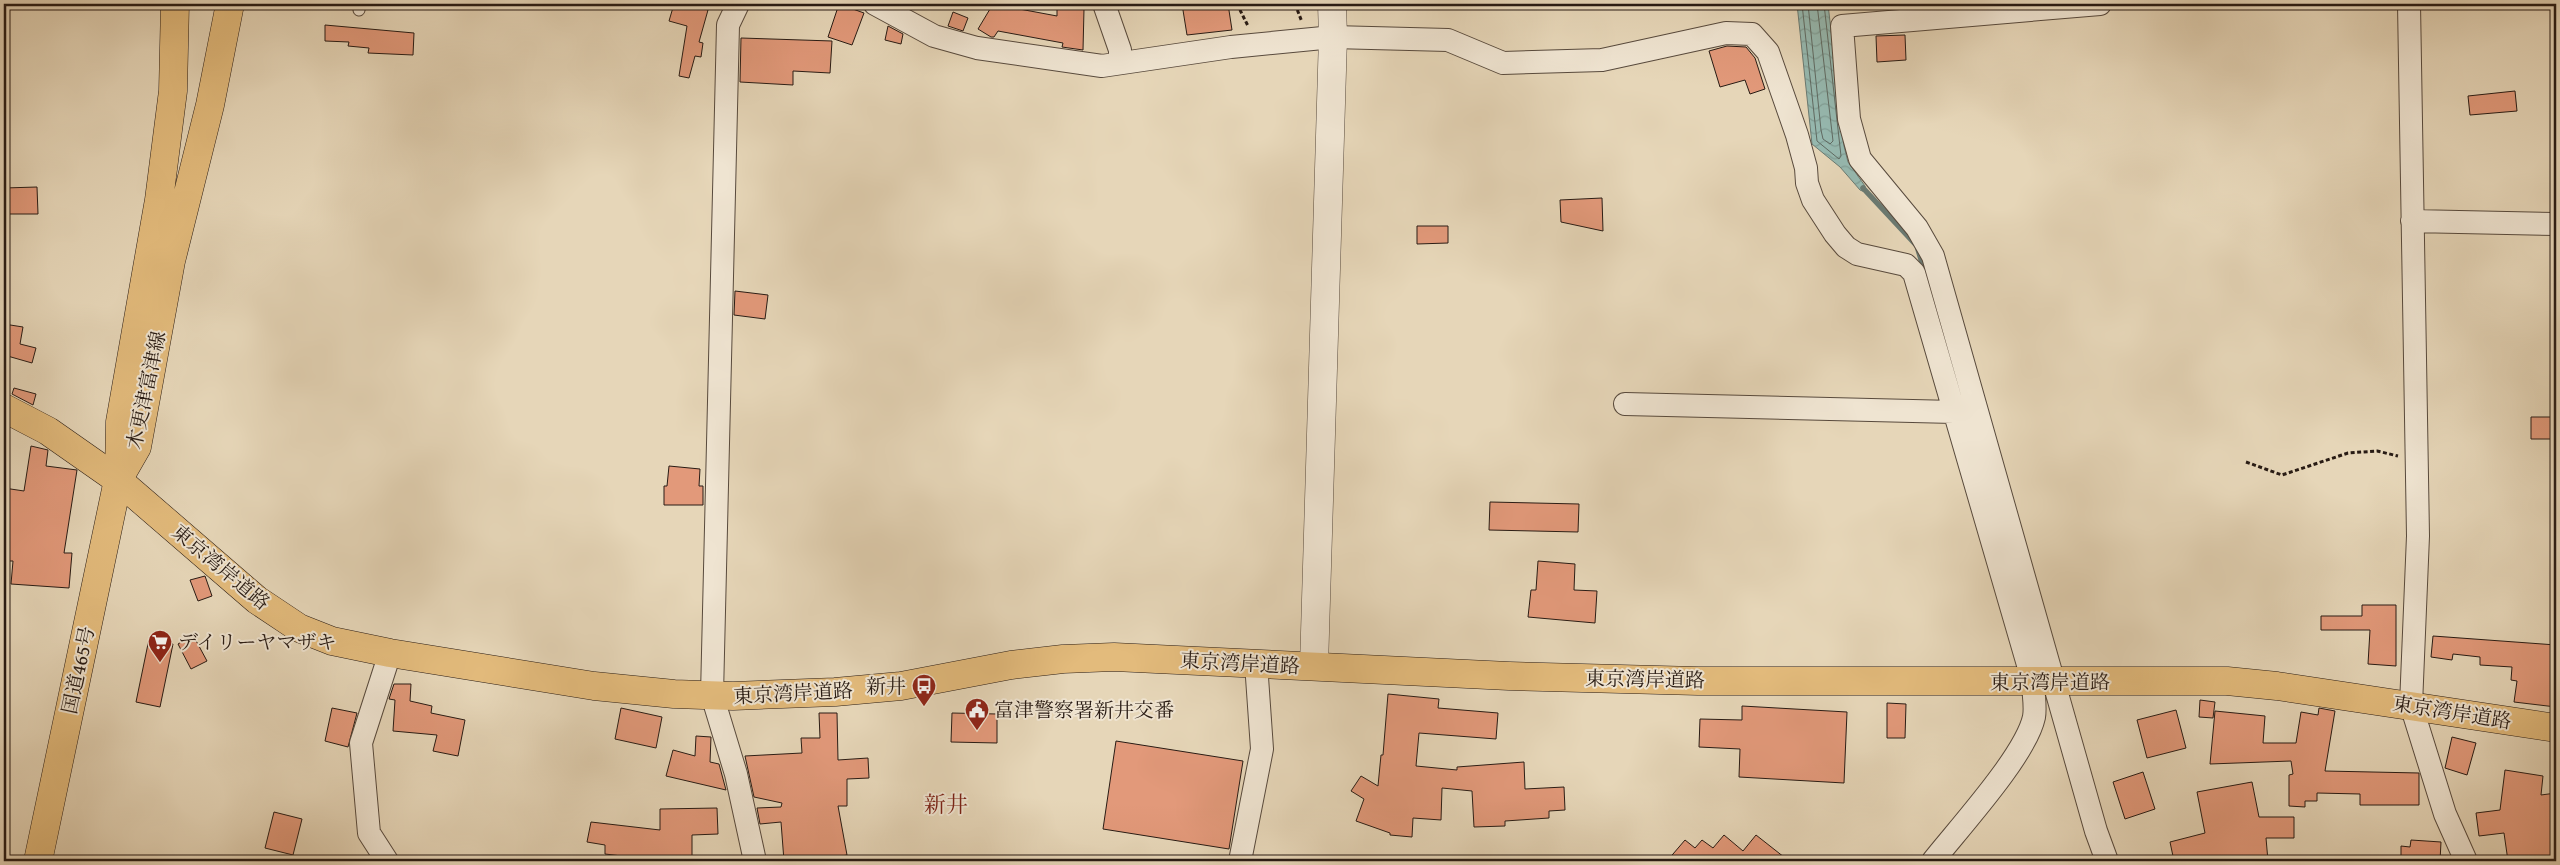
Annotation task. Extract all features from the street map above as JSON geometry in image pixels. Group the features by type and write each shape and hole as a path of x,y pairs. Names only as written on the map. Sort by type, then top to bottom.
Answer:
{"main road":[{"name":"木更津富津線","path":"118,480 120,422 159,200 170,109 175,4"},
{"name":"木更津富津線","path":"118,480 137,447 171,261 210,105 230,4"},
{"name":"東京湾岸道路","path":"4,408 48,431 118,480 257,600 299,628 332,641 390,653 594,686 674,694 712,695 835,692 891,687 1010,665 1063,659 1114,658 1509,676 1698,681 2227,681 2277,686 2556,728"},
{"name":"国道465号","path":"38,861 118,480"}],"street":[{"path":"738,4 728,25 712,695 736,774 755,861"},
{"path":"875,4 934,36 976,48 1102,66 1284,40 1333,37 1448,40 1503,63 1602,60 1726,33 1752,34 1768,52 1797,135 1806,168 1807,183 1813,200 1835,234 1857,254 1906,265 1914,272 1954,412 2043,682 2107,861"},
{"path":"1104,4 1120,50 1120,63"},
{"path":"1314,666 1333,37 1332,4"},
{"path":"1933,861 1988,792 2025,740 2043,682 1933,256 1917,228 1860,159 1849,119 1842,26 2100,4"},
{"path":"2409,4 2418,536 2411,706 2445,814 2466,861"},
{"path":"2412,221 2556,224"},
{"path":"1625,404 1954,412"},
{"path":"387,861 370,833 361,743 390,653"},
{"path":"1240,861 1262,749 1256,663"}],"path":[{"path":"2246,462 2282,474 2348,454 2377,451 2416,459"}],"water":[{"path":"1797,4 1828,4 1844,146 1848,162 1865,186 1867,193 1860,190 1840,167 1812,144"}],"building":[{"path":"674,4 688,4 708,10 699,42 703,43 701,57 695,56 689,78 679,76 687,26 669,21"},
{"path":"839,4 864,13 852,45 828,37"},
{"path":"993,4 1007,4 1014,8 1057,16 1057,7 1084,9 1083,50 1062,47 1063,43 998,31 994,37 991,37 978,29"},
{"path":"1182,4 1228,4 1232,30 1187,35"},
{"path":"953,12 968,18 963,31 948,26"},
{"path":"325,25 414,33 413,55 368,53 369,48 348,46 349,42 325,41"},
{"path":"888,26 903,34 901,44 885,40"},
{"path":"1905,35 1906,60 1877,62 1876,36"},
{"path":"741,38 832,41 830,73 793,71 793,85 740,82"},
{"path":"1727,46 1746,47 1755,58 1765,89 1750,94 1745,80 1720,87 1709,51"},
{"path":"2515,91 2517,111 2470,115 2468,96"},
{"path":"37,187 38,214 4,214 4,188"},
{"path":"1602,198 1603,231 1561,222 1560,200"},
{"path":"1417,226 1448,226 1448,243 1417,244"},
{"path":"735,291 768,295 765,319 734,315"},
{"path":"4,324 23,327 20,344 36,348 32,363 4,355"},
{"path":"14,388 36,394 33,405 12,394"},
{"path":"2531,417 2556,417 2556,439 2531,439"},
{"path":"31,446 48,450 46,466 77,470 64,553 72,553 69,588 11,584 13,561 4,561 4,488 24,491"},
{"path":"669,466 700,469 699,486 703,486 703,505 664,505 664,486 667,486"},
{"path":"1490,502 1579,504 1578,532 1489,530"},
{"path":"1538,561 1575,564 1574,590 1597,591 1595,623 1528,617 1531,590 1536,590"},
{"path":"205,576 212,596 198,601 190,580"},
{"path":"2362,605 2396,605 2396,666 2368,664 2370,630 2321,630 2321,616 2362,616"},
{"path":"193,635 207,661 191,669 178,644"},
{"path":"2433,636 2556,645 2556,707 2514,702 2517,681 2511,680 2512,667 2480,665 2480,657 2453,654 2452,660 2431,657"},
{"path":"149,639 173,644 160,707 136,702"},
{"path":"394,684 411,684 410,701 432,706 431,713 465,720 458,756 433,751 437,735 393,731 395,700 389,699"},
{"path":"1388,694 1439,699 1438,708 1498,713 1496,739 1419,733 1416,766 1457,770 1457,767 1524,762 1525,789 1564,787 1565,810 1549,811 1549,818 1505,821 1505,826 1474,827 1472,791 1442,788 1441,820 1413,818 1412,837 1390,835 1390,833 1356,821 1364,799 1351,791 1361,776 1378,786 1381,755 1383,755"},
{"path":"2200,700 2215,702 2213,718 2199,717"},
{"path":"1887,703 1906,704 1905,738 1887,738"},
{"path":"1742,706 1847,712 1844,783 1739,777 1740,749 1699,747 1700,719 1742,720"},
{"path":"332,708 357,713 348,747 325,741"},
{"path":"621,708 662,717 656,748 615,739"},
{"path":"2319,708 2335,711 2325,771 2419,773 2419,805 2360,805 2360,794 2317,793 2317,801 2305,801 2305,807 2289,806 2289,775 2293,774 2291,761 2210,764 2215,711 2265,716 2263,743 2296,743 2301,712 2318,715"},
{"path":"2176,710 2186,748 2147,758 2137,720"},
{"path":"819,713 837,713 838,760 868,758 869,778 847,779 847,806 838,806 847,855 824,859 825,861 784,861 781,822 760,824 757,808 781,807 782,803 754,797 745,756 802,753 801,738 820,738"},
{"path":"952,713 997,714 997,743 951,742"},
{"path":"696,736 711,737 710,762 719,764 726,790 666,776 673,750 695,756"},
{"path":"2452,737 2476,743 2467,775 2445,768"},
{"path":"1116,741 1243,761 1229,849 1103,829"},
{"path":"2505,770 2543,776 2541,795 2556,793 2556,861 2508,861 2504,833 2479,836 2476,813 2500,810"},
{"path":"2143,772 2155,809 2125,819 2113,782"},
{"path":"2252,782 2259,817 2294,817 2294,838 2266,838 2268,861 2174,861 2170,842 2205,833 2197,792"},
{"path":"717,808 718,834 692,835 692,861 664,861 605,854 605,845 587,842 591,822 660,830 660,809"},
{"path":"274,812 302,819 293,855 265,848"},
{"path":"1724,835 1743,851 1756,835 1789,861 1667,861 1685,840 1695,848 1702,840 1713,848"},
{"path":"2411,840 2441,842 2440,861 2401,861 2401,846 2410,847"}],"waterway":[{"path":"1863,188 1917,246 1926,276"}],"place":[{"name":"デイリーヤマザキ","path":"160,663"},
{"name":"新井","path":"924,707"},
{"name":"富津警察署新井交番","path":"977,731"}],"district":[{"name":"新井","path":"946,804"}]}
